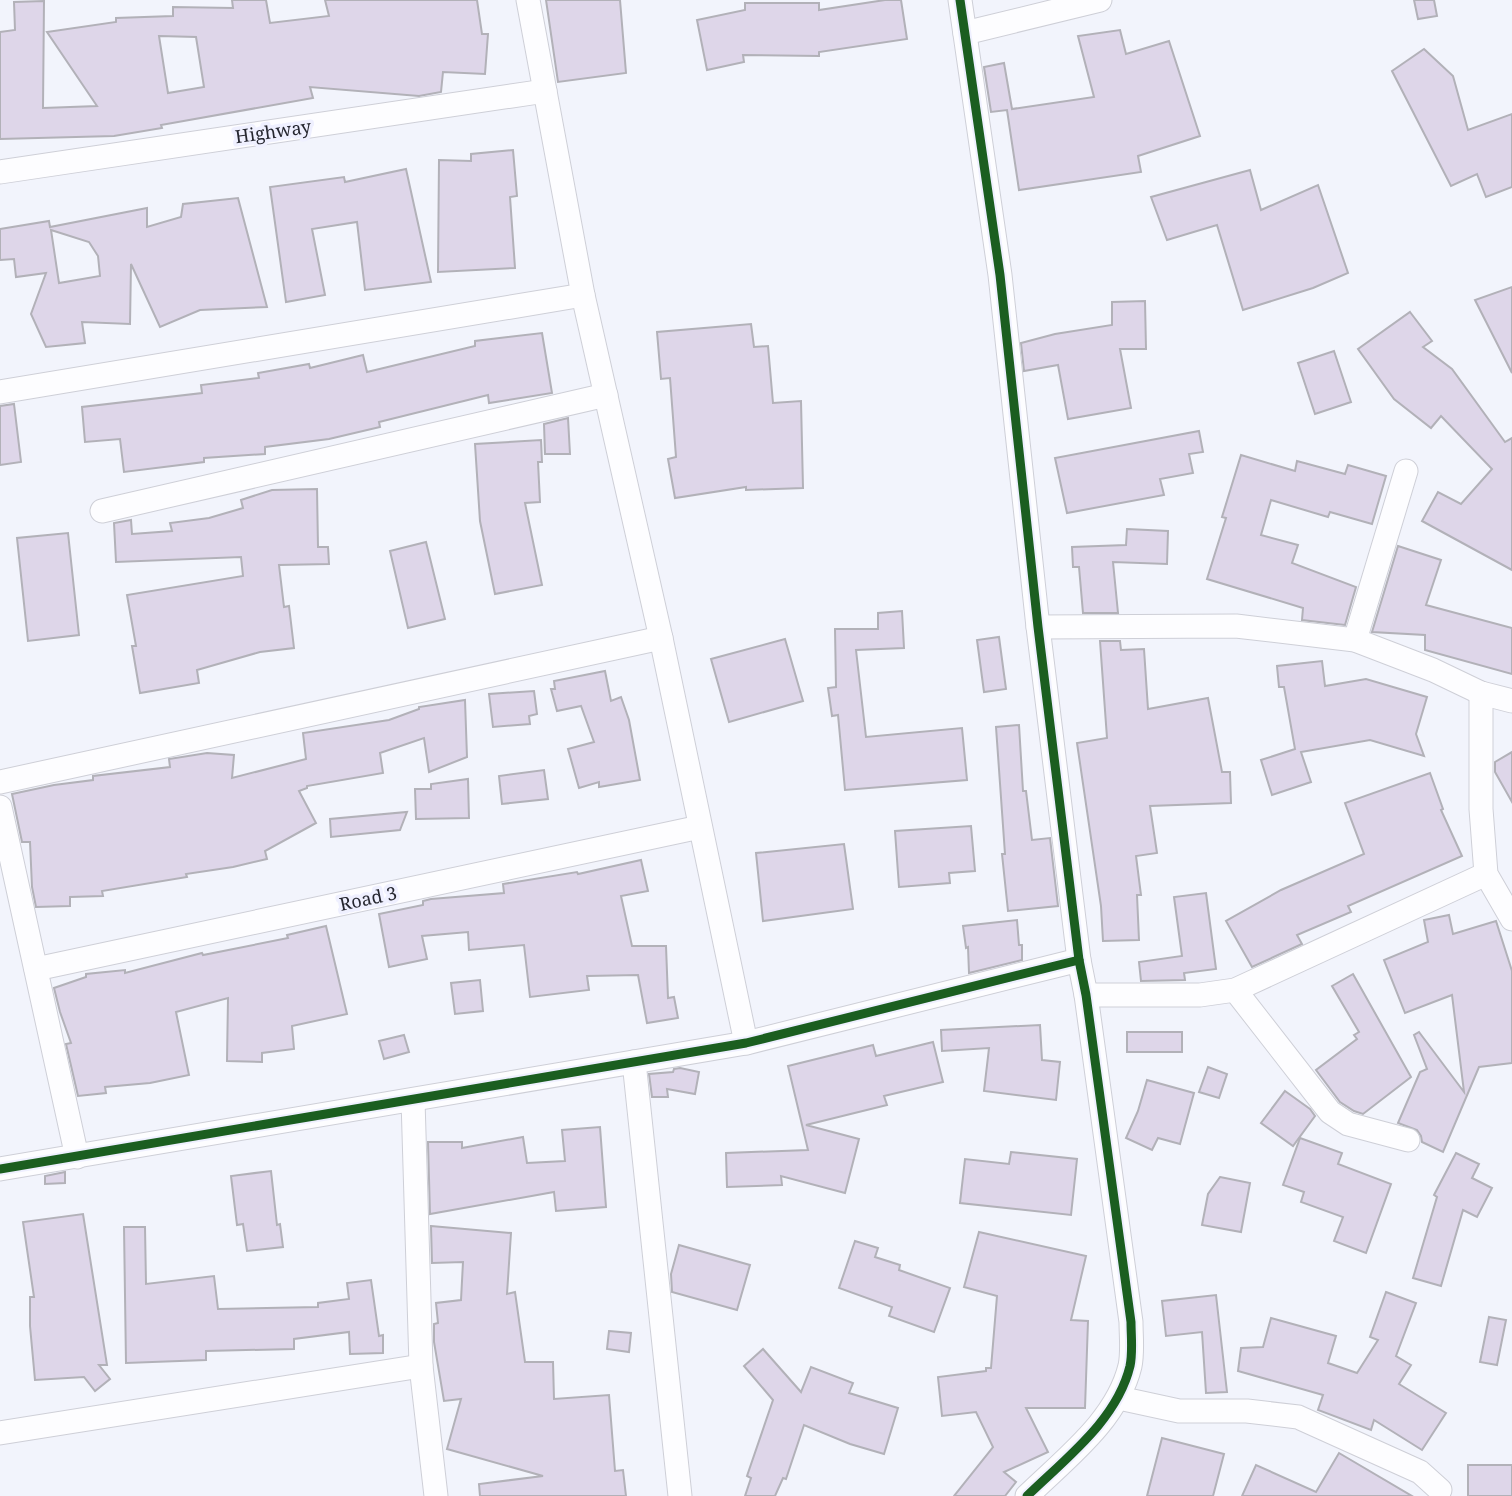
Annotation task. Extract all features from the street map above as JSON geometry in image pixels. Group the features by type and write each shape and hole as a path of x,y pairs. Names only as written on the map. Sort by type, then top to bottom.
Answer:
{"street":[{"path":"528,0 583,295 661,638 746,1043"},
{"path":"960,0 1000,275 1038,626 1079,960 1131,1322 1131,1363 1119,1398 1086,1438 1027,1496"},
{"path":"965,33 1100,0"},
{"name":"Highway","path":"0,172 545,91"},
{"path":"0,392 583,295"},
{"path":"102,511 606,395"},
{"path":"1355,640 1406,471"},
{"path":"1038,626 1236,626 1355,640 1433,670 1480,693 1512,701"},
{"path":"0,782 661,638"},
{"path":"1480,693 1481,809 1486,874 1512,919"},
{"path":"0,807 76,1157"},
{"name":"Road 3","path":"36,969 700,827"},
{"path":"1086,995 1200,995 1235,990 1486,874"},
{"path":"0,1169 746,1043 1079,960"},
{"path":"1235,990 1329,1112 1348,1124 1408,1140"},
{"path":"634,1062 680,1496"},
{"path":"413,1100 421,1366 436,1496"},
{"path":"0,1433 421,1366"},
{"path":"1119,1398 1179,1411 1247,1411 1298,1417 1420,1472 1440,1490"}],"building":[{"path":"232,0 266,0 270,23 329,16 325,0 477,0 482,34 488,34 485,74 443,72 441,92 419,96 310,87 313,98 161,125 162,128 114,136 0,139 0,32 15,30 14,2 44,1 43,108 97,106 47,32 116,22 116,18 173,16 173,7 233,8","holes":["159,36 196,37 204,87 168,93"]},
{"path":"546,0 620,0 626,73 558,82"},
{"path":"901,0 907,39 819,52 819,56 743,55 744,62 707,70 697,20 745,10 745,3 819,3 819,10"},
{"path":"1414,0 1434,0 1437,16 1418,19"},
{"path":"1120,30 1126,54 1169,41 1200,136 1138,156 1141,172 1019,190 1007,110 991,112 984,67 1004,63 1012,109 1094,97 1078,36"},
{"path":"1424,49 1453,76 1468,130 1512,114 1512,187 1486,197 1477,174 1451,186 1392,71"},
{"path":"513,150 517,196 510,197 515,268 438,272 439,160 471,161 471,154"},
{"path":"406,169 431,282 365,290 357,222 312,229 325,295 286,302 270,187 344,177 345,182"},
{"path":"1250,170 1261,210 1318,185 1348,273 1313,288 1243,310 1217,225 1167,240 1151,197"},
{"path":"238,198 267,307 200,310 160,327 131,264 130,324 82,322 85,343 46,347 31,314 46,273 16,277 14,259 0,260 0,229 49,221 50,227 147,208 147,227 181,217 183,204","holes":["51,230 89,242 98,256 100,276 59,283"]},
{"path":"1512,287 1512,373 1475,300"},
{"path":"1145,301 1146,349 1120,349 1131,408 1068,419 1058,365 1024,371 1021,343 1055,334 1112,325 1112,302"},
{"path":"1410,312 1432,341 1423,347 1452,369 1505,442 1512,438 1512,570 1422,521 1438,492 1461,504 1492,469 1441,416 1431,428 1394,399 1358,349"},
{"path":"751,324 754,347 768,346 773,403 801,401 803,488 746,490 746,487 675,498 668,459 676,457 670,378 661,379 657,332"},
{"path":"542,333 552,393 489,403 488,395 379,422 380,427 329,439 265,447 265,454 204,458 204,462 124,472 120,439 85,442 82,407 202,393 201,385 259,378 258,373 309,364 310,368 363,355 367,372 475,346 475,341"},
{"path":"1334,351 1351,402 1315,414 1298,363"},
{"path":"14,404 21,462 0,465 0,406"},
{"path":"568,418 570,454 545,454 544,424"},
{"path":"1199,431 1203,452 1189,454 1193,473 1160,479 1164,495 1067,513 1055,458"},
{"path":"541,440 542,462 538,462 540,502 525,503 542,585 495,594 480,521 475,444"},
{"path":"1241,455 1295,471 1297,461 1345,474 1348,465 1386,476 1372,524 1330,512 1328,517 1271,500 1261,535 1298,545 1292,563 1356,587 1345,625 1302,620 1303,608 1207,579 1226,518 1222,517"},
{"path":"317,489 318,547 328,547 329,564 279,565 284,607 289,606 294,648 260,652 197,670 199,683 140,693 132,646 136,646 127,595 243,576 241,557 116,562 114,523 131,520 132,534 172,531 170,523 209,518 243,508 241,500 272,490"},
{"path":"1127,529 1168,531 1167,564 1113,562 1118,613 1083,613 1079,567 1073,567 1072,547 1126,545"},
{"path":"68,533 79,635 28,641 17,538"},
{"path":"426,542 445,619 408,628 390,551"},
{"path":"1398,546 1441,560 1426,605 1512,628 1512,674 1425,650 1425,635 1372,632"},
{"path":"902,611 904,648 856,650 866,737 962,728 967,780 845,790 838,715 832,716 828,688 836,687 835,629 878,629 878,613"},
{"path":"999,637 1006,689 984,692 977,640"},
{"path":"785,639 803,701 729,722 711,659"},
{"path":"1100,641 1120,641 1121,650 1144,649 1148,709 1208,698 1222,772 1230,772 1231,803 1150,806 1157,853 1136,856 1141,895 1137,895 1139,940 1103,941 1101,906 1077,743 1107,738"},
{"path":"1322,661 1325,686 1366,679 1427,697 1416,734 1424,756 1370,740 1301,752 1311,782 1272,795 1261,760 1295,749 1284,687 1279,687 1277,666"},
{"path":"605,671 611,701 621,697 629,720 640,780 599,787 599,782 579,788 568,749 594,742 581,706 557,711 551,689 555,689 554,681"},
{"path":"534,691 537,714 529,716 530,724 493,727 489,694"},
{"path":"465,700 467,757 429,772 424,738 380,753 383,773 307,786 299,791 316,823 265,851 267,859 186,874 187,877 102,891 103,896 70,897 70,906 36,907 32,887 30,842 22,842 12,794 93,780 93,776 170,767 169,759 207,753 234,755 232,778 306,759 303,733 389,720 419,707"},
{"path":"1019,725 1023,791 1026,791 1032,840 1050,838 1058,906 1008,911 1002,854 1005,854 996,727"},
{"path":"1512,752 1512,802 1495,772 1495,762"},
{"path":"544,770 548,799 502,804 499,776"},
{"path":"1430,773 1443,809 1441,810 1462,856 1348,906 1351,912 1297,935 1302,944 1252,967 1226,921 1281,890 1364,854 1345,803"},
{"path":"468,779 469,818 416,819 415,789 431,789 431,784"},
{"path":"407,812 400,830 331,837 330,819"},
{"path":"971,826 975,871 949,873 950,883 899,887 895,831"},
{"path":"844,844 853,909 763,921 756,853"},
{"path":"641,860 648,891 621,896 632,946 666,946 668,998 674,997 678,1018 647,1023 638,975 587,976 589,990 530,997 524,945 469,950 468,932 422,936 427,959 389,967 379,914 423,905 423,901 431,899 504,893 503,884 577,872 578,874"},
{"path":"1206,893 1216,969 1184,973 1185,980 1141,981 1139,962 1182,956 1174,897"},
{"path":"1449,915 1453,934 1496,921 1512,971 1512,1063 1479,1067 1443,1152 1422,1142 1417,1130 1398,1123 1420,1072 1427,1069 1414,1035 1419,1032 1464,1092 1452,995 1405,1013 1384,960 1428,942 1424,920"},
{"path":"1017,920 1022,960 969,973 968,947 966,948 963,926"},
{"path":"326,926 347,1014 292,1026 294,1049 262,1053 262,1062 227,1061 228,998 176,1012 189,1075 150,1083 105,1087 106,1093 78,1096 66,1044 71,1043 54,988 86,977 86,974 125,970 125,973 202,953 203,955 288,938 287,935"},
{"path":"1353,974 1411,1077 1363,1114 1340,1102 1316,1070 1357,1039 1354,1035 1359,1032 1332,986"},
{"path":"480,980 483,1011 455,1014 451,983"},
{"path":"1040,1025 1042,1060 1060,1062 1056,1100 984,1091 989,1048 942,1051 941,1030"},
{"path":"1127,1032 1182,1032 1182,1052 1127,1052"},
{"path":"404,1035 409,1052 384,1059 379,1041"},
{"path":"933,1042 943,1082 884,1096 887,1105 806,1125 859,1139 845,1193 781,1176 782,1185 727,1187 726,1153 808,1150 788,1066 873,1045 876,1056"},
{"path":"1208,1067 1227,1074 1219,1098 1199,1092"},
{"path":"674,1069 699,1072 695,1094 667,1089 668,1097 652,1097 649,1074 673,1072"},
{"path":"1147,1080 1194,1093 1180,1144 1158,1138 1152,1150 1126,1138"},
{"path":"1285,1091 1310,1109 1315,1116 1293,1146 1261,1123"},
{"path":"600,1127 606,1207 556,1211 554,1192 430,1214 428,1142 462,1142 462,1148 523,1137 527,1163 565,1161 562,1130"},
{"path":"1300,1138 1342,1153 1338,1164 1391,1184 1366,1253 1334,1241 1343,1217 1301,1202 1304,1192 1283,1185"},
{"path":"1011,1152 1077,1159 1071,1215 960,1203 965,1159 1009,1164"},
{"path":"1456,1153 1479,1164 1472,1178 1492,1188 1477,1217 1463,1210 1441,1286 1413,1278 1437,1197 1434,1195"},
{"path":"271,1171 277,1225 280,1224 283,1247 247,1251 243,1224 237,1225 231,1176"},
{"path":"65,1172 65,1183 45,1184 45,1176"},
{"path":"1220,1177 1250,1183 1241,1232 1202,1225 1208,1194"},
{"path":"83,1214 107,1365 99,1365 110,1379 95,1391 84,1377 35,1380 30,1326 30,1297 34,1297 23,1222"},
{"path":"431,1226 511,1233 507,1294 515,1292 525,1362 553,1362 554,1399 609,1395 615,1471 623,1470 626,1496 480,1496 479,1484 543,1476 447,1449 461,1399 444,1401 434,1342 434,1324 438,1323 436,1303 461,1300 463,1262 432,1263"},
{"path":"124,1227 145,1227 146,1284 214,1276 218,1309 318,1307 318,1303 349,1299 347,1283 371,1280 379,1336 383,1335 383,1353 350,1354 349,1332 294,1339 294,1349 206,1351 206,1360 126,1363"},
{"path":"979,1232 1086,1256 1071,1320 1088,1321 1085,1408 1026,1408 1048,1452 1004,1472 1016,1482 1005,1496 954,1496 993,1447 976,1412 942,1416 938,1377 986,1371 986,1368 991,1368 997,1296 964,1287"},
{"path":"855,1241 878,1248 875,1257 900,1265 899,1270 950,1288 934,1332 889,1316 892,1307 839,1288"},
{"path":"679,1245 750,1265 737,1310 672,1292 671,1274"},
{"path":"1386,1292 1416,1303 1396,1356 1411,1365 1399,1384 1446,1413 1422,1450 1374,1420 1371,1430 1318,1410 1323,1395 1238,1371 1241,1348 1263,1347 1271,1318 1336,1336 1328,1363 1357,1373 1378,1340 1370,1337"},
{"path":"1216,1295 1227,1392 1206,1393 1202,1332 1166,1336 1162,1301"},
{"path":"1489,1317 1506,1320 1497,1365 1480,1362"},
{"path":"609,1331 631,1333 629,1352 607,1349"},
{"path":"763,1349 801,1392 811,1367 853,1383 849,1393 898,1408 884,1454 850,1444 804,1425 786,1479 783,1478 775,1496 745,1496 751,1478 747,1476 773,1400 744,1366"},
{"path":"1162,1438 1224,1454 1213,1496 1147,1496"},
{"path":"1339,1453 1412,1496 1242,1496 1256,1465 1316,1492"},
{"path":"1468,1465 1512,1465 1512,1496 1468,1496"}],"cycle path":[{"path":"960,0 1000,275 1038,627 1079,960 1131,1322 1130,1366 1114,1404 1088,1437 1027,1496"},
{"path":"0,1169 746,1043 1079,960"}]}
